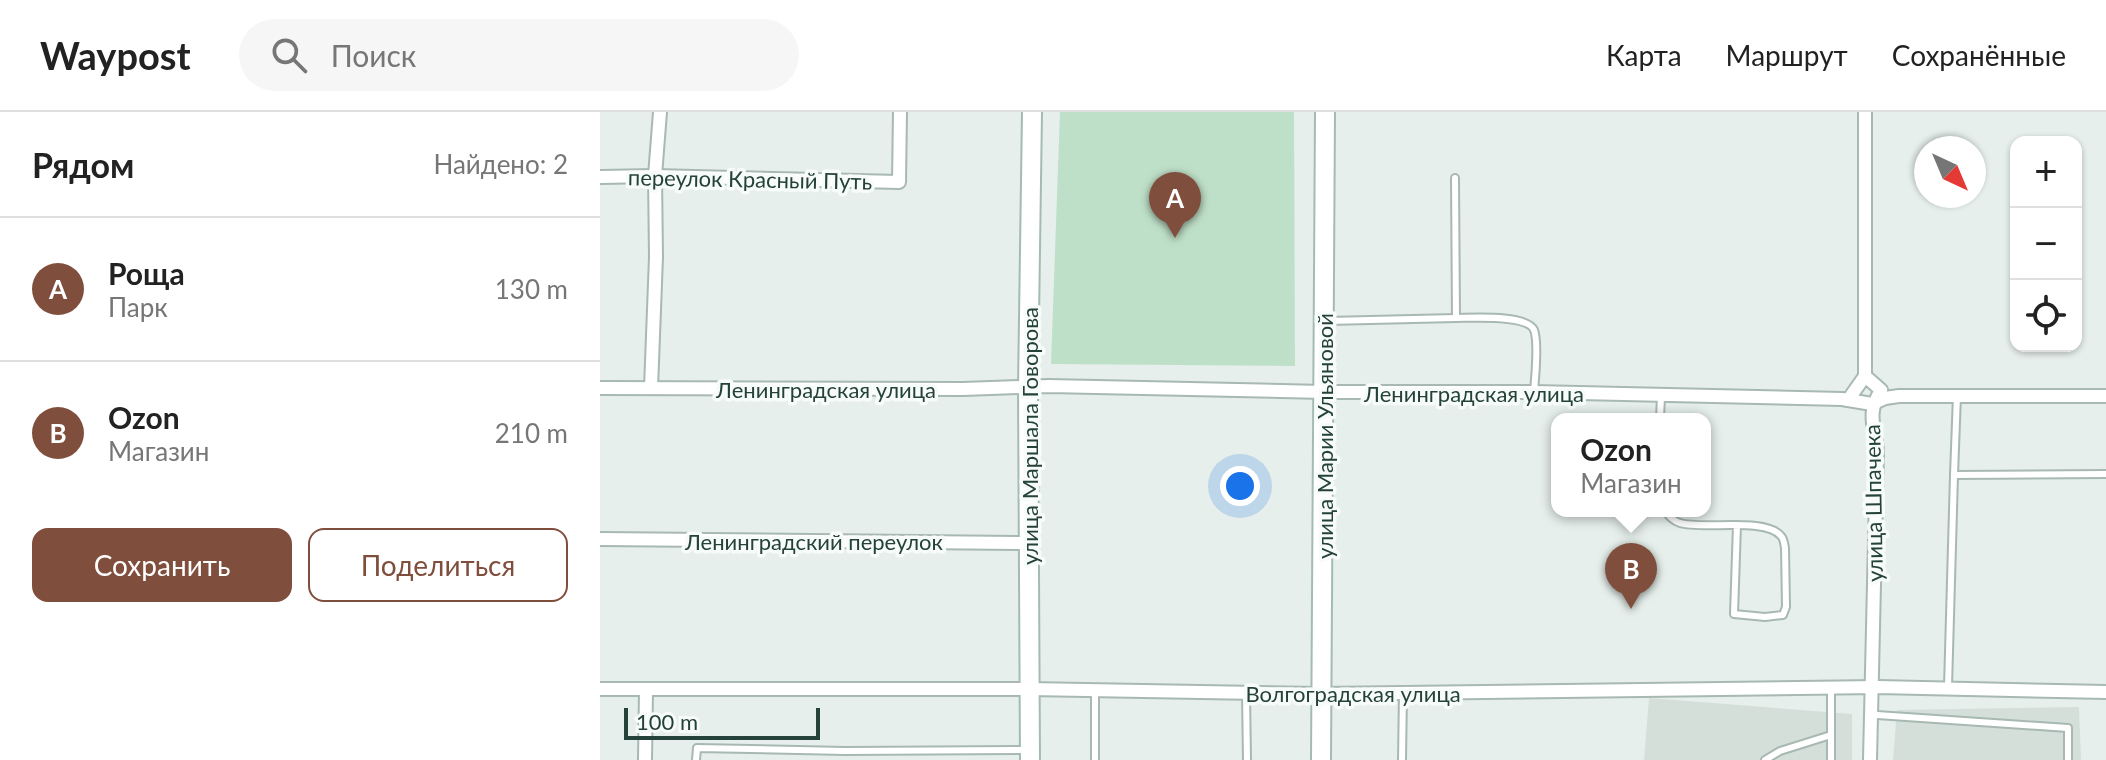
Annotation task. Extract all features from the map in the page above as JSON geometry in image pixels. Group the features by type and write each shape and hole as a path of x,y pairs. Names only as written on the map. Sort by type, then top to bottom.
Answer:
{"street":[{"path":"651,388 656,257 655,176 660,112"},
{"name":"переулок Красный Путь","path":"600,177 899,182 900,112"},
{"name":"улица Маршала Говорова","path":"1030,755 1028,387 1032,112"},
{"name":"улица Марии Ульяновой","path":"1321,760 1325,112"},
{"name":"улица Шпачека","path":"1865,112 1865,376 1881,390 1872,404 1877,452 1870,760"},
{"path":"1848,400 1865,376"},
{"name":"Ленинградская улица","path":"600,388 1028,387 1534,392 1848,400 1872,404 1899,396 2106,396"},
{"name":"Ленинградский переулок","path":"600,539 1028,543"},
{"name":"Волгоградская улица","path":"600,689 1029,689 1321,694 1872,687 2106,692"},
{"path":"645,760 646,691"}],"lane":[{"path":"1455,178 1456,318"},
{"path":"1324,321 1456,318 1524,321 1534,330 1534,392"},
{"path":"1948,689 1957,395"},
{"path":"1660,413 1661,396"},
{"path":"1954,475 2106,474"},
{"path":"1670,517 1681,523 1737,525 1764,527 1779,533 1783,539 1786,607 1783,615 1734,614 1737,525"},
{"path":"1831,688 1831,760"},
{"path":"1095,690 1095,760"},
{"path":"1246,693 1247,760"},
{"path":"1402,760 1403,693"},
{"path":"1877,715 2068,728 2068,760"},
{"path":"1765,760 1780,751 1831,735"},
{"path":"696,760 697,748 1030,755"},
{"path":"845,751 846,760"}],"shaded area":[{"path":"1649,698 1852,714 1852,760 1644,760"},
{"path":"2079,707 2081,760 1893,760 1897,710"}],"green space":[{"path":"1060,112 1294,112 1295,366 1051,364"}],"place":[{"name":"Роща","path":"1175,238"},
{"name":"Ozon","path":"1631,609"}]}
